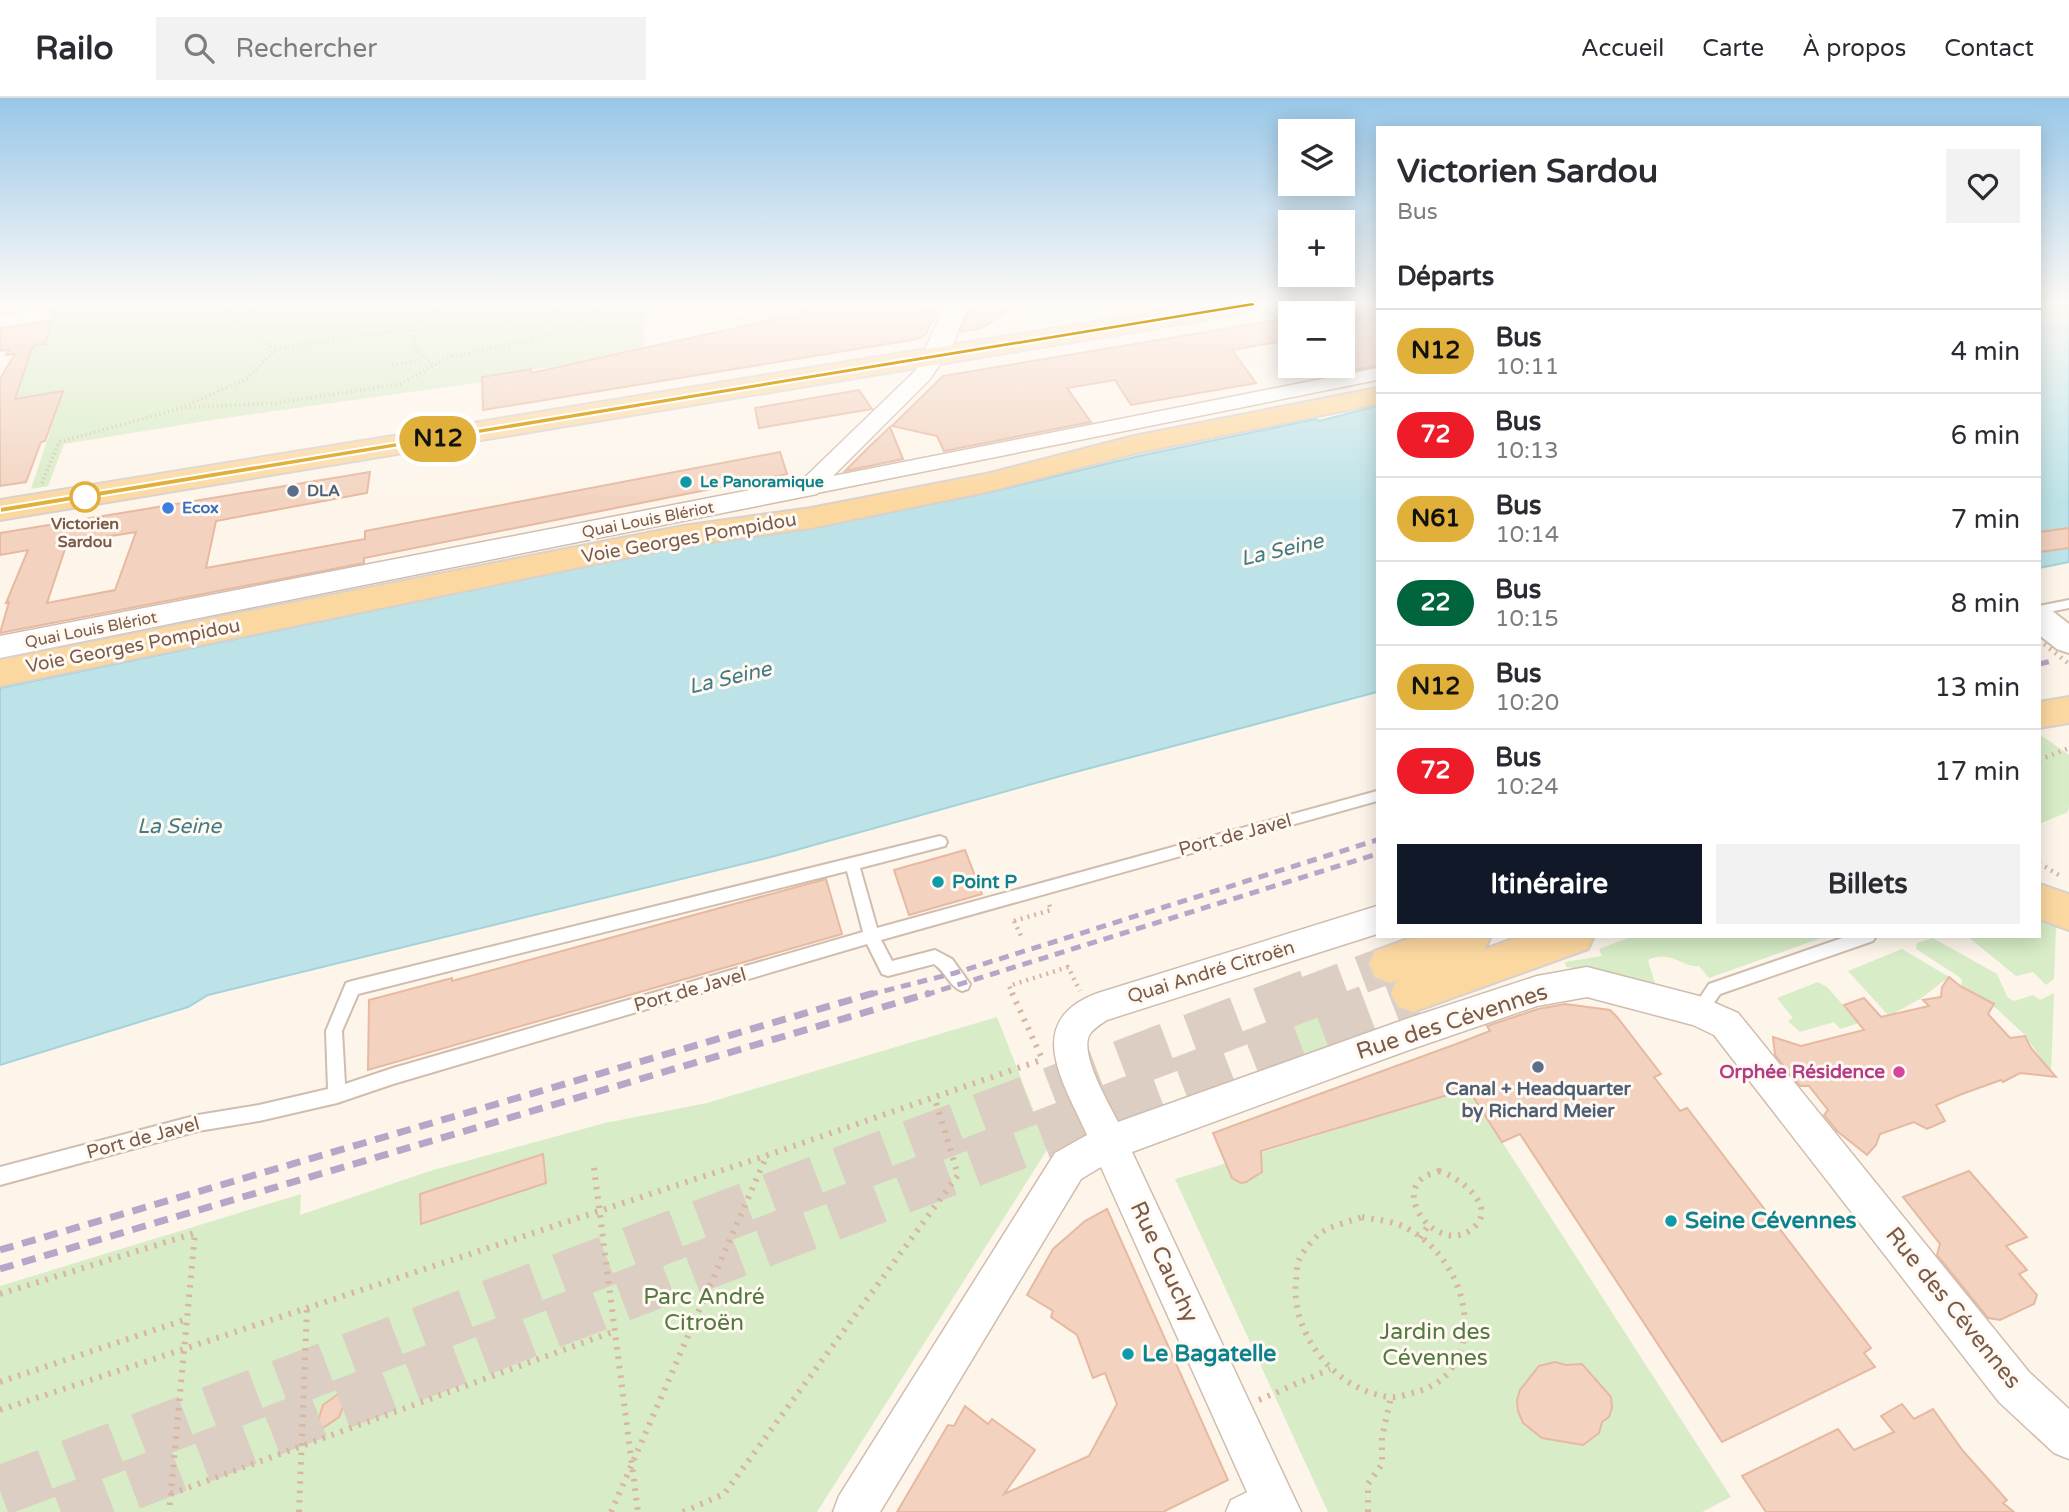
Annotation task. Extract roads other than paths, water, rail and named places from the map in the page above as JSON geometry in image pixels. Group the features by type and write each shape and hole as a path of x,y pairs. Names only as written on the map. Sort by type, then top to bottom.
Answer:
{"main road":[{"path":"0,510 856,370"},
{"name":"Voie Georges Pompidou","path":"0,673 683,536 811,518 1376,396"},
{"path":"807,488 819,496 834,500 1031,463 1091,456"},
{"path":"2041,715 2069,710"},
{"path":"2041,902 2069,912"},
{"path":"1467,938 1402,978 1565,938"}],"street":[{"path":"807,488 926,370"},
{"name":"Quai Louis Blériot","path":"0,648 1376,374"},
{"name":"Quai André Citroën","path":"1056,1055 1078,1019 1098,1008 1376,920"},
{"name":"Rue des Cévennes","path":"855,1512 1068,1166 1109,1143 1406,1035 1537,991 1587,982 1699,1011 1726,1024 2014,1387 2069,1438"},
{"name":"Rue Cauchy","path":"1056,1055 1075,1069 1231,1408 1265,1507"}],"lane":[{"name":"Port de Javel","path":"0,1176 198,1123 259,1113 337,1095 393,1076 1040,888 1376,796"},
{"path":"337,1095 334,1031 352,988 940,842"},
{"path":"852,864 872,938 888,969 935,957 947,964 962,984"},
{"path":"1699,1011 1714,989 1862,938"}],"water":[{"path":"2041,370 2069,370 2069,562 2041,568"},
{"name":"La Seine","path":"1376,406 1376,692 771,857 208,995 188,1007 0,1065 0,688 673,548 817,527 995,491 1139,456 1316,419 1319,421"}],"tunnel":[{"path":"1308,995 1390,964"},
{"path":"0,1491 1312,993"},
{"path":"61,1512 1412,993"},
{"path":"1407,995 1413,993"}],"railway":[{"path":"2041,664 2052,661"},
{"path":"868,995 955,973 1376,840"},
{"path":"925,995 1376,854"},
{"path":"0,1250 874,993"},
{"path":"0,1269 930,993"}],"place":[{"name":"Le Panoramique","path":"686,482"},
{"name":"DLA","path":"293,491"},
{"name":"Victorien Sardou","path":"85,497"},
{"name":"Ecox","path":"168,508"},
{"name":"Point P","path":"938,882"},
{"name":"Canal + Headquarter by Richard Meier","path":"1538,1067"},
{"name":"Orphée Résidence","path":"1899,1072"},
{"name":"Seine Cévennes","path":"1671,1221"},
{"name":"Le Bagatelle","path":"1128,1354"}],"park label":[{"name":"Parc André Citroën","path":"704,1310"},
{"name":"Jardin des Cévennes","path":"1435,1345"}]}
